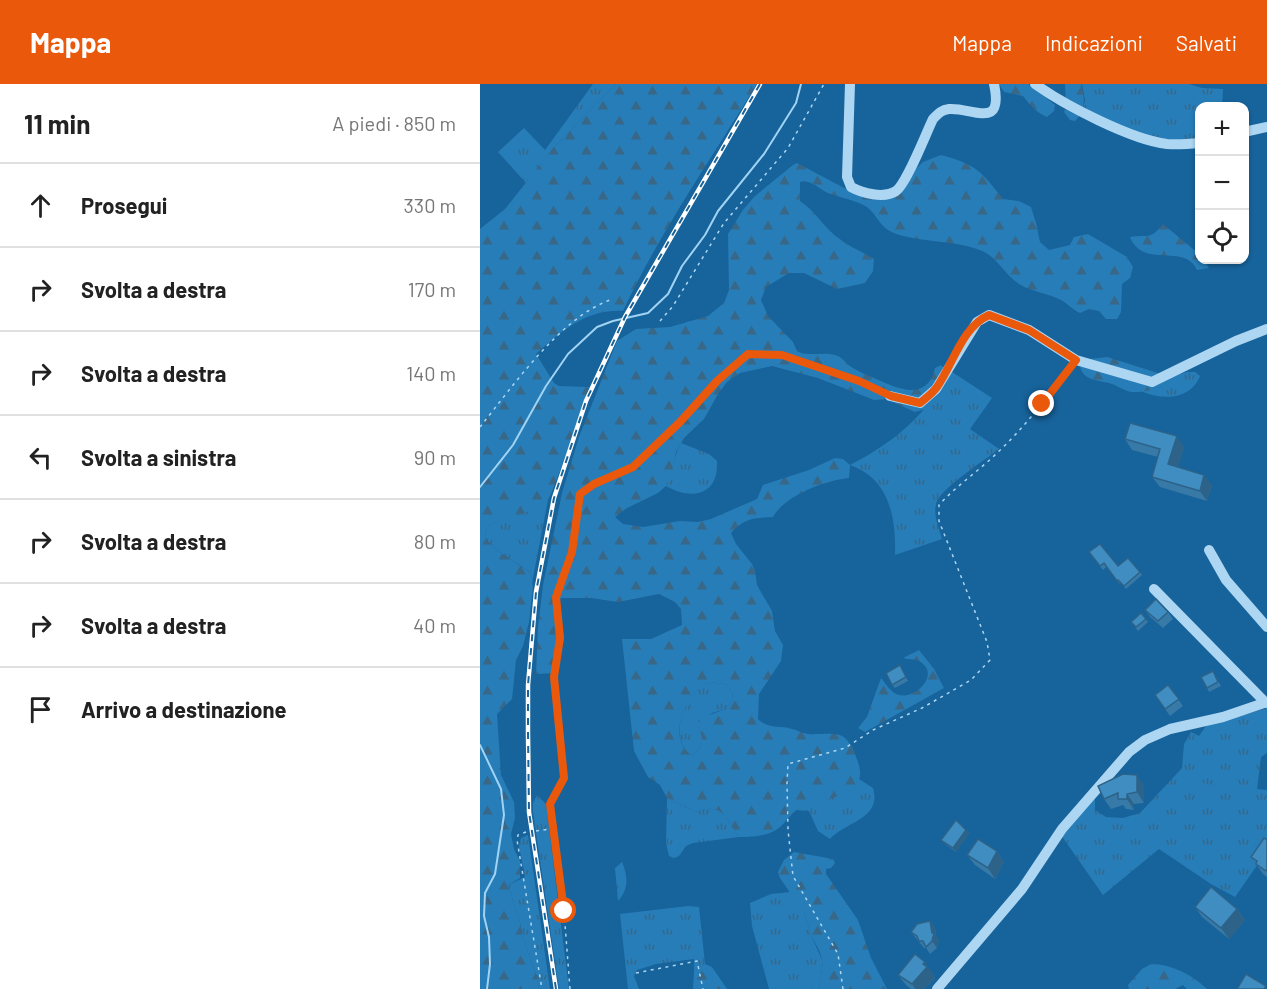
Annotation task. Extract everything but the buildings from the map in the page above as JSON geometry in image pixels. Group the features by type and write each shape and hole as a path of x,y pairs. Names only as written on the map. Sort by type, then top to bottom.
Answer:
{"street":[{"path":"850,84 847,177 850,187 877,194 890,194 902,184 933,119 940,111 957,110 979,115 987,114 992,110 996,104 994,84"},
{"path":"1035,84 1061,102 1139,138 1165,144 1195,143"},
{"path":"1249,131 1267,127"},
{"path":"891,396 920,403 936,389 977,322 989,315 1029,330 1076,360 1152,382 1236,341 1267,329"},
{"path":"1209,550 1227,580 1267,627"},
{"path":"937,989 1022,889 1062,829 1129,752 1145,740 1170,729 1223,717 1266,703 1154,589"}],"path":[{"path":"660,321 673,306 724,223 788,148 824,84"},
{"path":"480,427 537,357 575,320 610,300"},
{"path":"570,989 564,911 550,804 564,778 554,677 560,638 556,597 572,552 580,494 594,484 633,467 680,422 717,381 748,354 782,355 859,381 891,396"},
{"path":"843,989 838,954 793,876 788,830 788,764 845,748 873,730 922,708 971,680 990,660 987,642 939,521 939,505 954,489 999,452 1042,404 1076,360"},
{"path":"536,831 552,829"},
{"path":"526,832 518,835 517,840 542,989"},
{"path":"636,973 697,961 703,989"}],"green space":[{"path":"593,84 616,84 554,147 526,183 498,152 524,128 545,150"},
{"path":"616,84 757,84 670,224 623,311 597,314 575,323 536,354 554,383 559,386 589,387 547,501 534,509 487,526 485,538 501,553 531,573 533,588 529,622 523,646 516,660 512,699 497,714 501,775 514,802 515,818 511,834 514,849 520,861 520,878 508,885 539,989 480,989 480,229 505,209 554,147"},
{"path":"999,84 1028,84 1055,105 1054,111 1047,117 1023,96 1004,92"},
{"path":"1065,84 1081,84 1084,104 1075,121 1070,120 1064,112"},
{"path":"1082,84 1189,84 1202,88 1223,89 1222,102 1195,102 1195,140 1155,140 1083,109 1085,100"},
{"path":"941,155 963,162 983,175 1003,199 1019,201 1031,207 1040,242 1049,250 1070,245 1074,237 1088,234 1127,257 1133,267 1130,278 1122,284 1121,312 1117,319 1106,319 1099,311 1089,309 1080,313 1061,300 1019,284 992,257 982,251 959,244 897,234 885,228 867,207 828,193 811,183 800,182 800,201 835,236 874,259 873,271 865,283 837,289 804,273 789,273 766,287 761,300 768,316 801,353 838,356 860,372 892,386 910,390 925,386 931,379 935,368 941,365 944,368 944,382 925,409 915,412 886,399 874,400 818,378 772,366 740,373 727,382 704,419 684,438 676,452 671,476 666,486 658,493 627,508 615,517 623,524 643,527 680,521 698,522 711,519 757,499 763,485 809,470 835,458 843,459 850,465 849,478 806,490 786,502 773,517 750,520 731,533 736,544 752,564 757,585 772,611 775,631 783,645 781,661 759,694 758,719 770,726 807,734 842,736 853,749 860,775 857,784 850,791 798,809 773,832 739,837 718,810 705,809 696,812 667,798 660,785 648,777 634,751 622,639 651,639 682,625 681,609 675,602 659,594 618,602 591,598 558,600 562,640 557,673 536,674 543,585 562,493 579,437 617,341 636,329 670,327 708,316 724,303 729,290 728,234 755,196 797,163 846,189 861,194 888,196 923,162","holes":["709,682 726,684 732,692 733,699 726,709 701,718 698,726 702,742 692,756 684,748 680,738 679,728 686,706 693,696"]},
{"path":"1163,224 1195,251 1195,264 1206,264 1209,268 1197,270 1191,262 1183,258 1144,252 1136,247 1130,237 1148,236"},
{"path":"1107,357 1161,374 1166,378 1165,385 1132,392 1090,378 1081,370 1080,365 1090,359"},
{"path":"949,370 992,398 970,429 999,449 956,481 937,501 936,515 942,539 895,555 894,527 888,501 874,480 863,471 850,465 881,447 908,426 931,400"},
{"path":"1195,372 1200,376 1189,390 1182,394 1166,397 1141,391 1161,387 1167,378"},
{"path":"681,443 709,454 717,461 714,481 702,492 685,493 666,486"},
{"path":"548,500 532,583 531,573 501,553 485,538 487,526"},
{"path":"919,650 934,669 944,688 865,732 858,728 867,717 881,678 891,690 899,695 912,694 923,685 928,674 927,668 917,660 903,658"},
{"path":"709,682 726,684 732,692 733,699 726,709 712,713 698,726 702,742 692,756 684,748 680,738 682,716 693,696"},
{"path":"1267,708 1267,753 1261,757 1257,789 1267,790 1267,851 1235,897 1211,884 1159,849 1103,895 1061,835 1095,793 1095,810 1106,817 1123,818 1140,813 1182,768 1184,744 1191,732 1199,736 1206,726"},
{"path":"859,779 873,788 872,807 868,813 830,839 818,831 809,811 796,810 854,788"},
{"path":"1202,782 1214,788 1216,793 1214,799 1205,798 1200,784"},
{"path":"537,795 546,804 569,989 559,989 533,812 533,803"},
{"path":"667,798 696,812 705,809 718,810 739,837 693,843 686,846 679,856 674,858 669,856 666,843"},
{"path":"528,835 550,989 539,989 508,885 525,877 519,846 521,838"},
{"path":"794,852 833,859 835,863 831,868 826,869 826,874 858,920 871,958 887,989 819,989 823,962 819,950 804,913 778,872 784,860"},
{"path":"622,862 626,882 624,892 618,901 615,868"},
{"path":"791,892 804,913 823,962 819,989 769,989 752,926 750,903 771,894"},
{"path":"688,906 699,907 705,964 694,971 694,959 656,964 637,970 634,976 639,989 628,989 620,914"},
{"path":"705,964 712,967 727,989 693,989 694,971"},
{"path":"1151,964 1159,964 1181,971 1207,989 1187,989 1183,985 1175,989 1129,989 1128,985 1142,969"}],"waterway":[{"path":"480,487 513,445 546,386 568,354 597,327 648,313 668,294 682,266 705,235 718,211 764,154 796,103 801,84"},
{"path":"480,745 501,789 504,815 495,874 485,893 484,916 489,937 490,964 487,989"}],"railway":[{"path":"556,989 529,812 528,733 528,685 536,592 554,498 586,401 625,317 760,84"}],"route":[{"path":"564,911 550,804 564,778 554,677 560,638 556,597 572,552 580,494 594,484 633,467 680,422 717,381 748,354 782,355 859,381 891,396 920,403 936,389 977,322 989,315 1029,330 1076,360 1042,404"}]}
